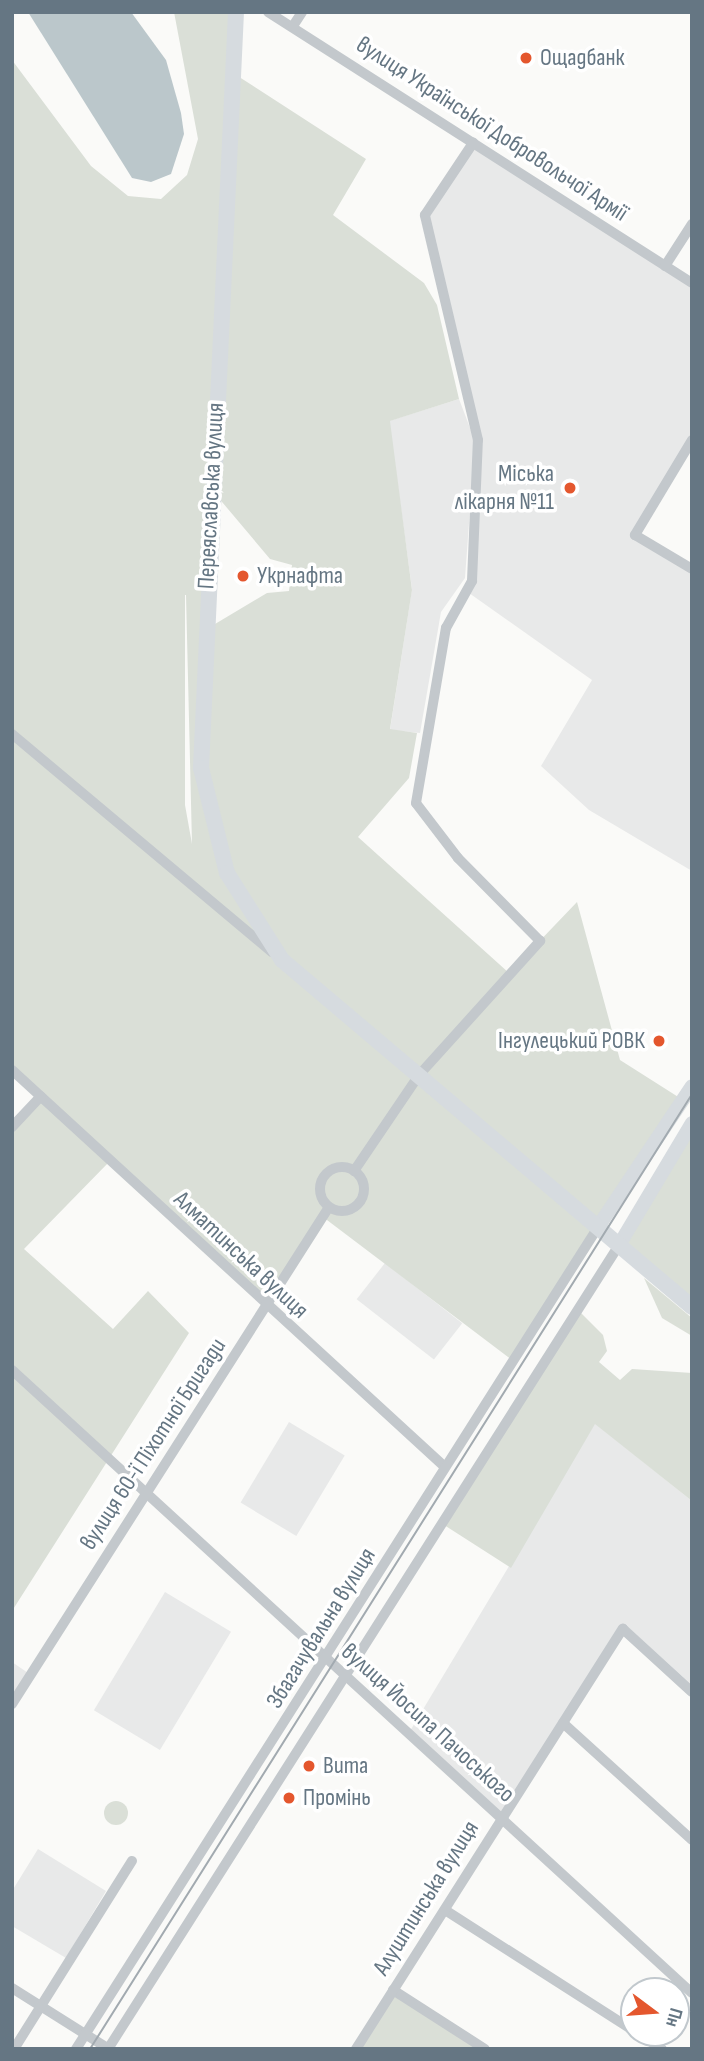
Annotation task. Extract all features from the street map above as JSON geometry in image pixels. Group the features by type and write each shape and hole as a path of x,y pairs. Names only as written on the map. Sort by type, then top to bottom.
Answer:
{"main road":[{"name":"Переяславська вулиця","path":"236,12 201,768 227,873 282,960 692,1307"},
{"path":"598,1227 692,1086"},
{"path":"619,1245 692,1123"}],"street":[{"name":"вулиця Української Добровольчої Армії","path":"268,12 692,282"},
{"path":"293,26 302,12"},
{"path":"354,1171 419,1075 540,941 437,834 416,803 446,628 472,581 478,440 425,215 473,143"},
{"path":"665,266 692,224"},
{"path":"692,440 635,535 692,569"},
{"path":"12,734 282,960"},
{"name":"Алматинська вулиця","path":"12,1070 265,1307 445,1467"},
{"path":"12,1126 41,1096"},
{"path":"340,1168 354,1171 363,1183 360,1202 345,1211 329,1207 321,1189 325,1176 340,1168"},
{"name":"вулиця 60-ї Піхотної Бригади","path":"12,1704 329,1207"},
{"name":"Збагачувальна вулиця","path":"76,2049 327,1661 445,1467 598,1227"},
{"name":"Збагачувальна вулиця","path":"108,2048 619,1245"},
{"name":"вулиця Йосипа Пачоського","path":"12,1370 692,1993"},
{"name":"Алуштинська вулиця","path":"356,2049 623,1629 692,1692"},
{"path":"564,1723 692,1840"},
{"path":"14,2049 132,1861"},
{"path":"445,1910 620,2022"},
{"path":"12,1988 108,2048"},
{"path":"393,1990 485,2049"}],"shaded area":[{"path":"28,12 131,12 166,60 181,113 184,134 171,174 151,182 132,178"},
{"path":"174,12 236,12 233,73 366,159 333,215 424,283 437,305 459,399 390,421 412,590 390,729 417,733 409,778 358,837 509,973 577,902 620,1060 683,1100 512,1360 323,1217 265,1307 109,1162 24,1249 113,1329 148,1291 189,1333 12,1611 12,1127 41,1096 12,1070 12,60 91,166 128,196 161,199 187,175 198,139","holes":["212,490 270,559 292,565 289,591 267,593 205,630","186,595 192,844 185,805"]},
{"name":"Міська лікарня №11","path":"473,143 692,282 692,449 635,535 692,571 692,871 589,810 541,766 592,680 469,593 478,440 425,215"},
{"path":"459,399 475,441 465,578 441,612 420,733 390,730 412,589 389,421"},
{"path":"692,1123 692,1307 619,1245"},
{"path":"385,1263 462,1323 434,1360 357,1299"},
{"path":"644,1278 692,1318 692,1336 662,1318"},
{"path":"578,1310 603,1335 607,1351 599,1362 620,1380 632,1369 692,1373 692,1501 595,1424 511,1568 441,1523"},
{"path":"289,1422 345,1455 296,1536 241,1503"},
{"path":"595,1423 692,1501 692,1685 629,1628 502,1819 407,1736"},
{"path":"165,1592 231,1632 160,1750 94,1710"},
{"path":"12,1662 31,1675 12,1704"},
{"path":"116,1801 125,1804 128,1813 125,1822 116,1825 107,1822 104,1813 107,1804"},
{"path":"38,1849 106,1891 66,1958 12,1926 12,1891"},
{"path":"393,1990 485,2049 356,2049"}],"tram line":[{"path":"90,2049 692,1094"}],"place":[{"name":"Ощадбанк","path":"526,58"},
{"name":"Міська лікарня №11","path":"570,488"},
{"name":"Укрнафта","path":"243,576"},
{"name":"Інгулецький РОВК","path":"659,1041"},
{"name":"Вита","path":"309,1766"},
{"name":"Промінь","path":"289,1798"}]}
